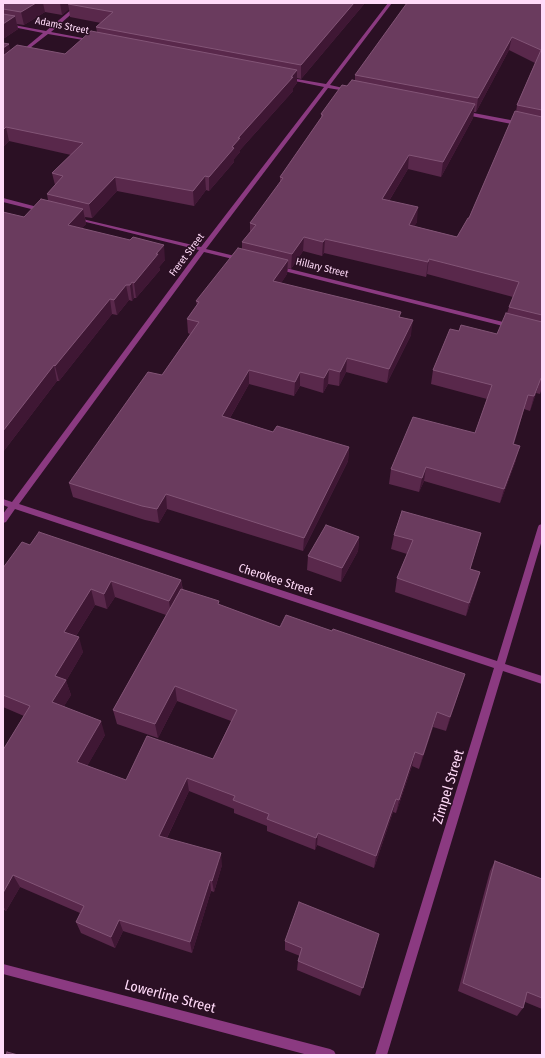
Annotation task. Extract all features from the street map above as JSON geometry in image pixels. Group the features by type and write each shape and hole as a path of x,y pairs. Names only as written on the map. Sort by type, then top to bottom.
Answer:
{"street":[{"path":"14,60 82,3"},
{"name":"Freret Street","path":"3,520 204,249 390,3"},
{"name":"Adams Street","path":"3,24 101,43"},
{"path":"280,77 358,92"},
{"path":"458,112 542,128"},
{"path":"3,200 49,211"},
{"path":"72,217 250,261"},
{"name":"Hillary Street","path":"273,266 519,328"},
{"name":"Cherokee Street","path":"3,502 542,680"},
{"name":"Zimpel Street","path":"381,1055 501,667 542,528"},
{"name":"Lowerline Street","path":"3,969 330,1055"}],"building":[{"path":"3,3 36,3 21,12 3,9"},
{"path":"354,3 301,65 96,27 113,12 68,4"},
{"path":"407,3 542,3 542,110 517,105 541,50 512,37 478,98 355,75"},
{"path":"3,14 15,16 3,24"},
{"path":"91,31 297,70 291,77 293,77 238,138 240,138 232,147 234,148 209,177 205,176 193,191 115,177 89,204 47,194 63,176 52,173 83,143 6,127 3,130 3,56 17,45 65,54"},
{"path":"3,43 9,44 3,48"},
{"path":"352,80 475,104 443,162 409,155 382,199 418,207 409,225 457,237 469,218 515,111 542,117 542,315 509,307 519,282 429,259 428,262 325,239 323,242 304,237 292,254 242,242 256,225 250,223 283,178 280,177 323,115 321,114 342,85 347,86"},
{"path":"41,199 83,209 68,225 130,240 133,237 164,245 134,283 132,282 130,285 126,285 114,300 110,299 55,366 54,365 3,431 3,212 24,217"},
{"path":"238,248 288,260 273,281 401,312 399,317 413,320 389,369 347,358 340,372 329,369 324,378 300,372 295,382 249,370 222,416 273,432 277,426 349,447 304,538 166,494 157,509 142,506 69,483 148,372 162,375 199,322 187,319 199,302 196,301"},
{"path":"506,313 542,322 542,379 541,378 534,396 528,395 513,444 520,446 504,489 426,467 422,478 391,469 413,417 475,433 492,385 433,370 450,329 459,331 461,325 497,334"},
{"path":"402,511 481,533 470,569 480,572 469,603 397,578 413,540 394,535"},
{"path":"326,525 359,537 342,568 308,556"},
{"path":"39,532 181,580 169,601 111,581 104,594 91,589 64,632 79,637 55,676 66,680 52,702 101,721 77,762 126,780 147,736 213,759 237,710 175,686 155,724 113,710 181,589 219,601 218,604 280,627 286,615 332,631 333,629 465,674 450,717 437,712 423,755 415,752 399,800 396,799 376,856 318,833 316,838 267,819 269,814 233,800 235,796 187,778 159,836 221,853 212,881 210,880 190,942 119,920 111,937 76,922 84,906 13,875 3,893 3,750 30,706 3,695 3,568 22,542 30,545"},
{"path":"495,861 542,879 542,998 527,992 523,1008 463,983"},
{"path":"299,902 379,934 363,988 298,961 302,948 285,941"},
{"path":"7,1052 18,1055 6,1055"}]}
